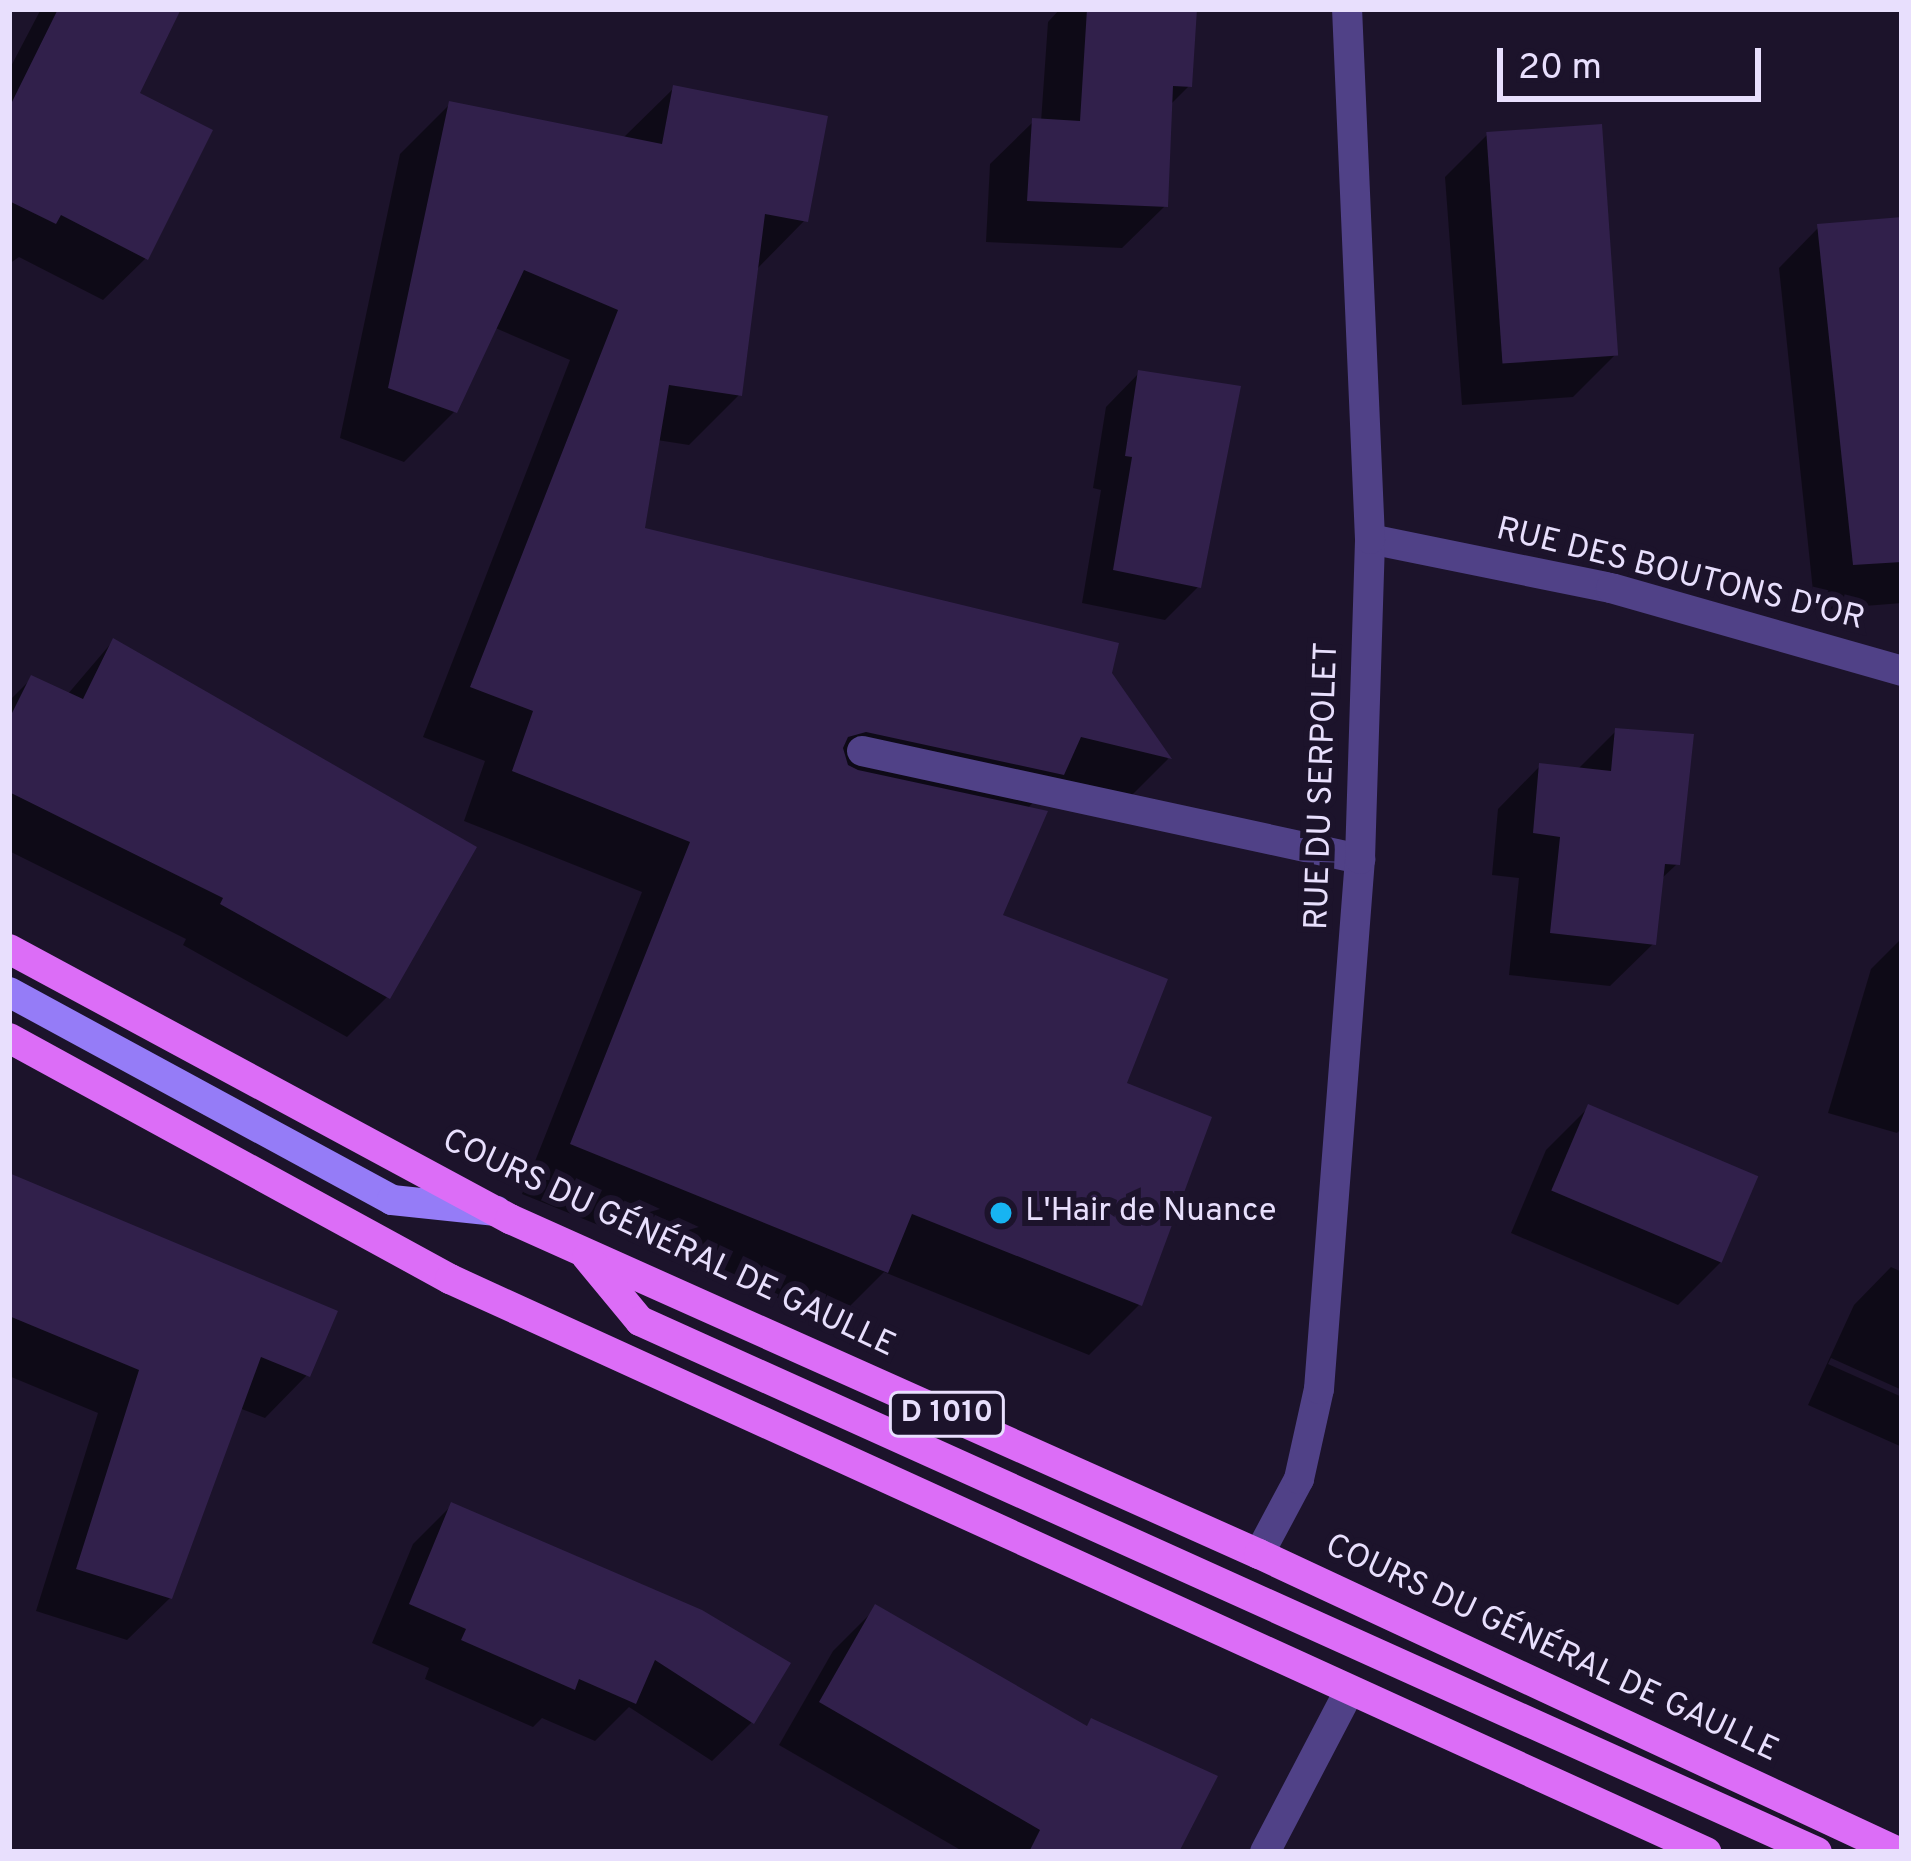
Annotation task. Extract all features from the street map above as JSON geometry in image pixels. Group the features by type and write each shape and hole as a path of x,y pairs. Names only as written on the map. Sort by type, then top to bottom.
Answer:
{"main road":[{"name":"COURS DU GÉNÉRAL DE GAULLE","path":"9,949 496,1211 1388,1612 1898,1852"},
{"name":"D 1010","path":"9,1038 450,1279 1706,1852"},
{"path":"581,1251 640,1321 1816,1852"},
{"path":"1225,1632 1259,1554"},
{"path":"1349,1691 1388,1612"}],"street":[{"name":"RUE DU SERPOLET","path":"1259,1554 1299,1479 1319,1389 1360,859 1370,539 1347,9"},
{"name":"RUE DES BOUTONS D'OR","path":"1370,539 1611,589 1902,671"},
{"path":"862,751 1360,859"},
{"path":"9,992 392,1200 496,1211"},
{"path":"1264,1852 1349,1691"}],"building":[{"path":"58,9 181,9 140,93 213,130 148,260 61,215 56,224 9,201 9,108"},
{"path":"1087,9 1197,9 1192,87 1173,86 1168,207 1027,201 1032,118 1080,121"},
{"path":"673,85 828,116 808,222 765,214 742,396 669,385 645,528 1119,643 1112,673 1172,759 1081,737 1064,775 866,732 848,737 843,748 848,765 858,770 1048,811 1003,915 1168,979 1127,1083 1212,1117 1142,1306 912,1214 888,1273 570,1144 690,842 512,771 533,711 470,687 618,310 524,270 457,413 388,388 449,101 662,144"},
{"path":"1602,124 1618,355 1502,364 1486,132"},
{"path":"1902,217 1902,562 1853,565 1817,224"},
{"path":"1138,370 1241,386 1201,588 1113,570 1132,457 1125,456"},
{"path":"113,638 477,847 390,999 220,904 223,898 9,792 9,719 31,675 83,699"},
{"path":"1615,728 1694,734 1680,865 1665,864 1656,945 1550,933 1560,837 1533,833 1539,763 1611,771"},
{"path":"1588,1104 1758,1176 1722,1263 1551,1191"},
{"path":"9,1173 338,1311 310,1377 261,1357 172,1599 76,1569 139,1370 9,1316"},
{"path":"451,1502 702,1610 791,1663 754,1724 655,1660 636,1704 579,1679 575,1690 461,1640 466,1629 409,1604"},
{"path":"875,1604 1087,1726 1091,1718 1218,1776 1179,1852 1029,1852 1040,1830 819,1702"}],"place":[{"name":"L'Hair de Nuance","path":"1001,1213"}]}
